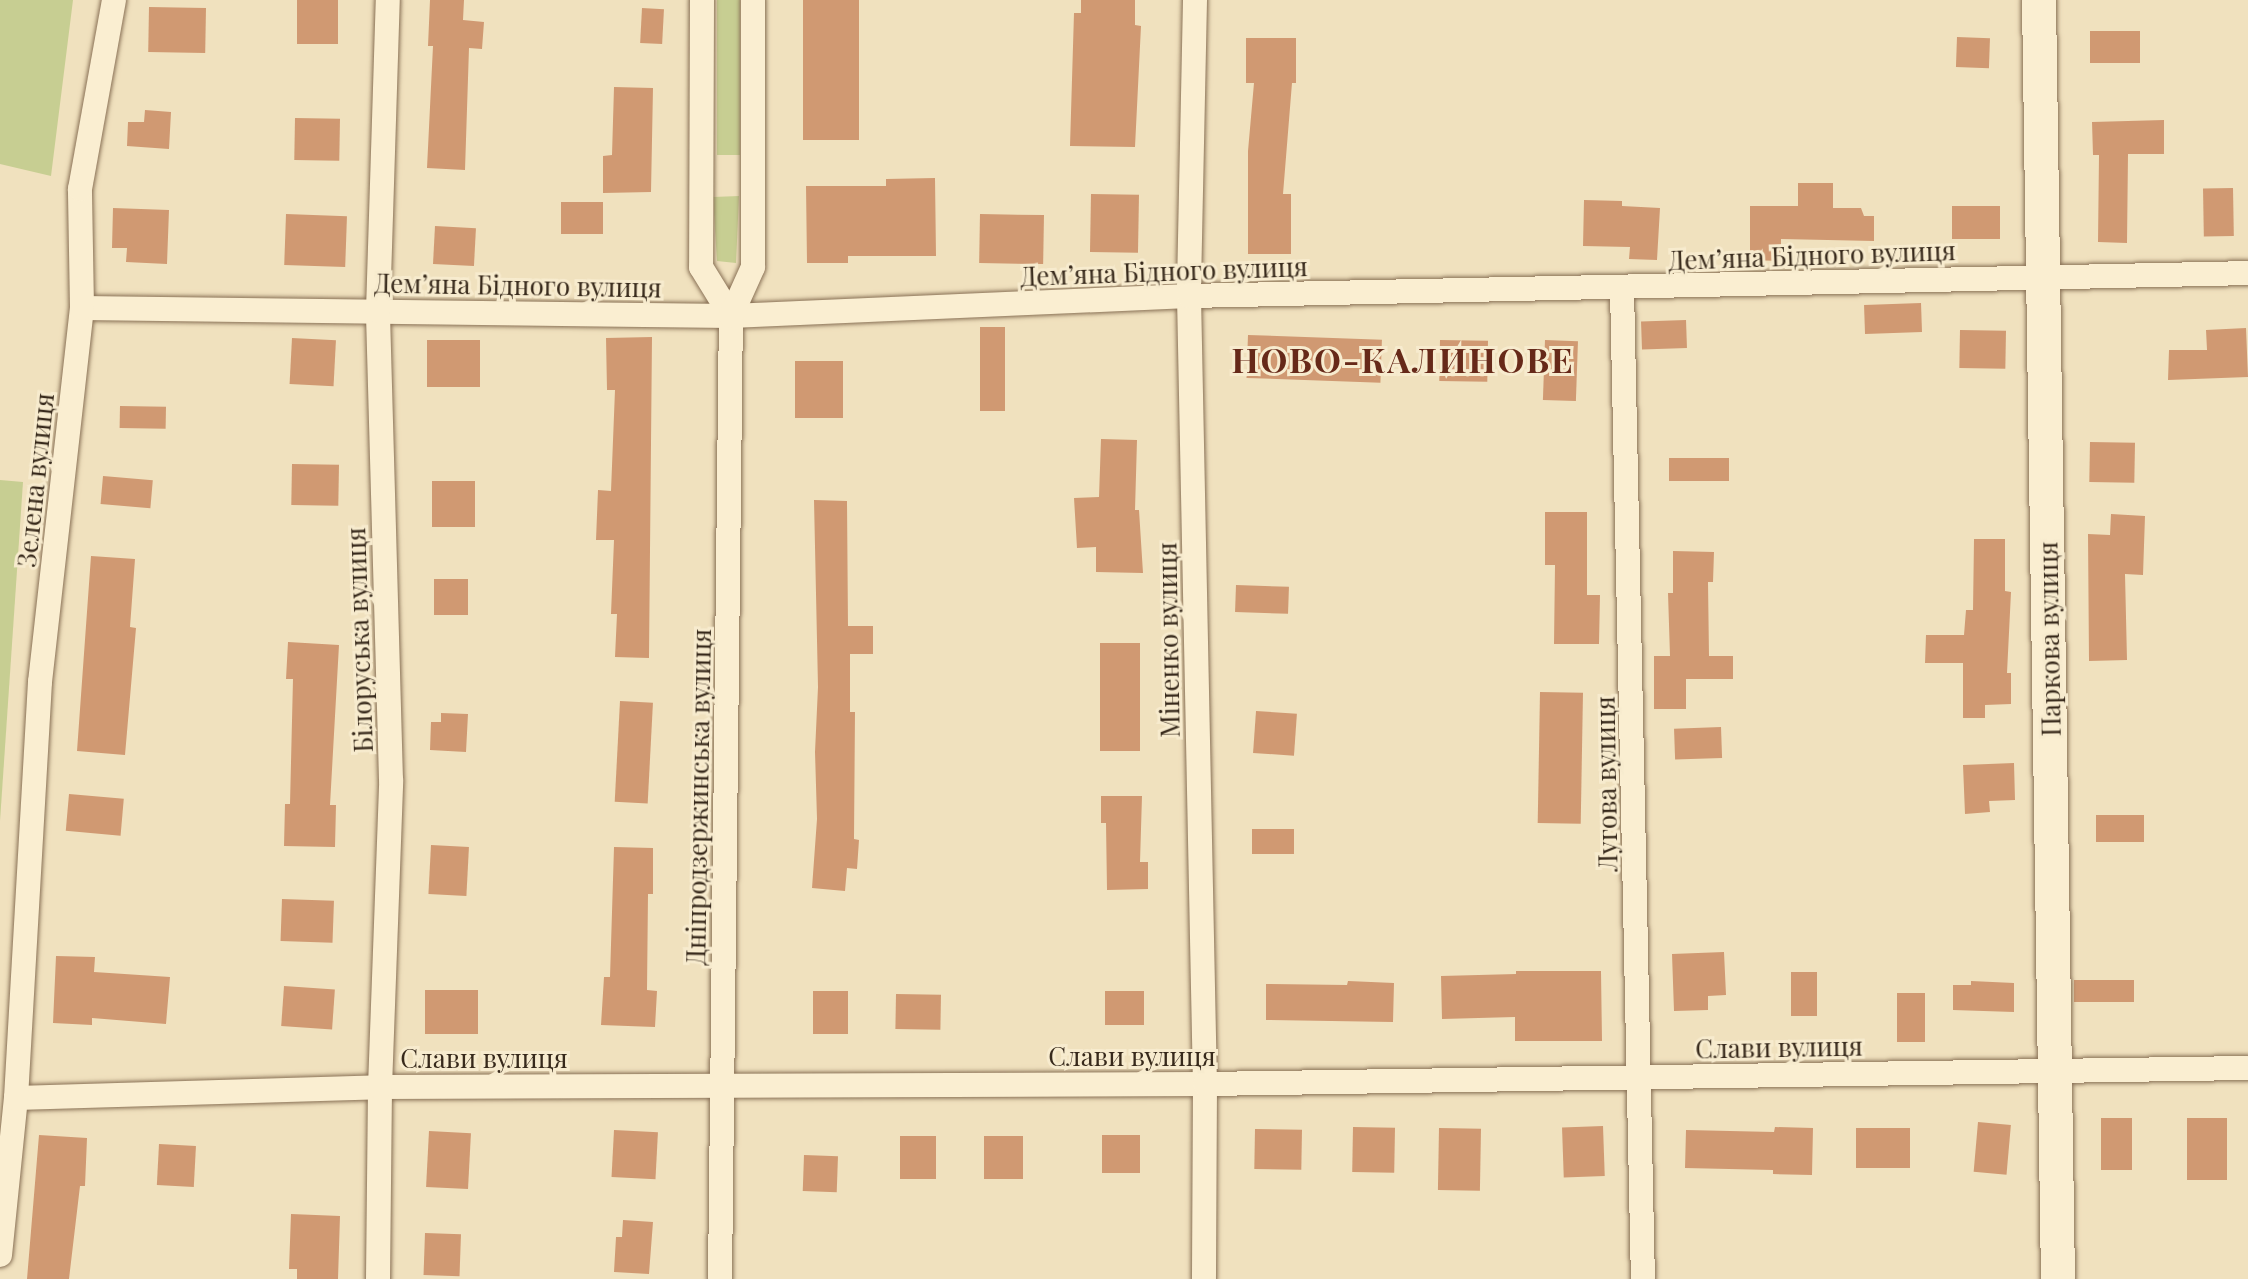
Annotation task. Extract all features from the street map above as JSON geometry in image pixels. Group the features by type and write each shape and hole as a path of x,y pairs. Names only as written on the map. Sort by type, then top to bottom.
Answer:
{"street":[{"name":"Зелена вулиця","path":"0,1255 16,1098 40,682 82,308 80,189 114,0"},
{"name":"Білоруська вулиця","path":"378,1279 380,1087 391,780 378,311 388,0"},
{"path":"702,0 701,267 731,316"},
{"name":"Дніпродзержинська вулиця","path":"720,1279 731,316 753,267 753,0"},
{"name":"Міненко вулиця","path":"1195,0 1189,296 1205,1084 1204,1279"},
{"name":"Паркова вулиця","path":"2039,0 2058,1279"},
{"name":"Дем’яна Бідного вулиця","path":"82,308 731,316 1189,296 2248,273"},
{"name":"Лугова вулиця","path":"1622,288 1643,1279"},
{"name":"Слави вулиця","path":"16,1098 380,1087 1205,1084 2248,1068"}],"green space":[{"path":"0,0 73,0 51,176 0,164"},
{"path":"717,0 740,0 740,155 717,155"},
{"path":"739,196 736,263 717,261 713,197"},
{"path":"0,480 23,482 0,821"}],"building":[{"path":"297,0 338,0 338,44 297,44"},
{"path":"430,0 464,0 463,20 484,22 482,49 469,48 465,170 427,168 433,46 428,46"},
{"path":"803,0 859,0 859,140 803,140"},
{"path":"1081,0 1135,0 1135,25 1141,26 1135,147 1070,146 1074,13 1081,13"},
{"path":"149,7 206,8 205,53 148,52"},
{"path":"642,8 664,9 662,44 640,43"},
{"path":"2090,31 2140,31 2140,63 2090,63"},
{"path":"1957,37 1990,38 1989,68 1956,67"},
{"path":"1246,38 1296,38 1296,83 1292,83 1283,194 1291,194 1291,254 1248,254 1248,151 1254,83 1246,83"},
{"path":"614,87 653,88 651,192 603,193 603,156 612,155"},
{"path":"145,110 171,112 169,149 127,146 128,122 144,122"},
{"path":"295,118 340,119 339,161 294,160"},
{"path":"2164,120 2164,154 2128,154 2127,243 2098,242 2099,155 2093,155 2092,122"},
{"path":"935,178 936,256 848,256 848,263 807,263 806,186 886,186 886,179"},
{"path":"1798,183 1833,183 1833,208 1861,208 1864,216 1874,216 1874,241 1781,239 1781,261 1750,260 1750,206 1798,206"},
{"path":"2233,188 2234,236 2204,237 2203,189"},
{"path":"1091,194 1139,195 1138,253 1090,252"},
{"path":"1584,200 1622,201 1622,206 1660,208 1657,260 1629,259 1630,247 1583,246"},
{"path":"561,202 603,202 603,234 561,234"},
{"path":"1952,206 2000,206 2000,239 1952,239"},
{"path":"113,208 169,210 167,264 126,262 127,248 112,248"},
{"path":"286,214 347,216 345,267 284,265"},
{"path":"980,214 1044,215 1043,264 979,263"},
{"path":"435,226 476,228 474,266 433,264"},
{"path":"1921,303 1922,332 1865,334 1864,305"},
{"path":"1686,320 1687,348 1642,350 1641,322"},
{"path":"980,327 1005,327 1005,411 980,411"},
{"path":"2246,328 2248,377 2168,380 2169,350 2207,350 2206,330"},
{"path":"1960,330 2006,331 2005,369 1959,368"},
{"path":"1248,335 1382,340 1380,383 1246,378"},
{"path":"652,337 649,658 615,657 617,614 611,614 614,540 596,540 598,490 611,491 615,390 607,390 606,338"},
{"path":"292,338 336,340 334,386 290,384"},
{"path":"427,340 480,340 480,387 427,387"},
{"path":"1440,340 1488,341 1487,382 1439,381"},
{"path":"1545,340 1578,341 1576,401 1543,400"},
{"path":"795,361 843,361 843,418 795,418"},
{"path":"120,406 166,407 166,429 120,428"},
{"path":"1101,439 1137,440 1135,510 1139,510 1143,573 1096,572 1096,547 1077,548 1074,498 1099,497"},
{"path":"2090,442 2135,443 2134,483 2089,482"},
{"path":"1669,458 1729,458 1729,481 1669,481"},
{"path":"292,464 339,465 338,506 291,505"},
{"path":"103,476 153,480 150,508 101,504"},
{"path":"432,481 475,481 475,527 432,527"},
{"path":"814,500 847,501 848,626 873,626 873,654 850,654 850,712 855,712 854,839 859,840 857,869 847,868 845,891 812,888 817,819 815,752 818,687"},
{"path":"1545,512 1587,512 1587,595 1600,595 1599,644 1554,644 1555,565 1545,565"},
{"path":"2111,514 2145,516 2143,575 2125,574 2127,660 2089,661 2088,534 2110,535"},
{"path":"1974,539 2005,539 2005,591 2011,592 2007,673 2011,673 2011,704 1985,705 1985,718 1963,718 1963,663 1925,663 1926,635 1964,635 1966,610 1973,610"},
{"path":"1673,551 1714,552 1713,582 1708,582 1709,656 1733,656 1733,679 1686,679 1686,709 1654,709 1654,656 1670,656 1668,593 1673,593"},
{"path":"91,556 135,559 130,627 136,628 125,755 77,751"},
{"path":"434,579 468,579 468,615 434,615"},
{"path":"1236,585 1289,587 1288,614 1235,612"},
{"path":"288,642 339,645 330,805 336,805 335,847 284,846 285,804 290,804 293,679 286,679"},
{"path":"1100,643 1140,643 1140,751 1100,751"},
{"path":"1540,692 1583,693 1581,824 1538,823"},
{"path":"620,701 653,703 648,804 615,802"},
{"path":"1256,711 1297,714 1294,756 1253,753"},
{"path":"441,713 468,714 466,752 430,750 431,722 441,722"},
{"path":"1721,727 1722,758 1675,760 1674,729"},
{"path":"2014,763 2015,800 1989,801 1990,812 1965,814 1963,765"},
{"path":"69,794 124,799 121,836 66,831"},
{"path":"1101,796 1142,796 1140,862 1148,862 1148,889 1107,890 1106,823 1101,823"},
{"path":"2096,815 2144,815 2144,842 2096,842"},
{"path":"1252,829 1294,829 1294,854 1252,854"},
{"path":"431,845 469,847 466,896 428,894"},
{"path":"614,847 653,848 653,894 648,894 647,990 657,991 655,1027 601,1025 604,977 610,977"},
{"path":"282,899 334,901 333,943 281,941"},
{"path":"1724,952 1726,995 1708,996 1708,1010 1674,1011 1672,954"},
{"path":"56,956 95,957 94,972 170,977 166,1024 92,1018 92,1025 53,1023"},
{"path":"1516,971 1601,971 1602,1041 1515,1041 1515,1017 1442,1019 1441,976 1516,974"},
{"path":"1791,972 1817,972 1817,1016 1791,1016"},
{"path":"2074,980 2134,980 2134,1002 2074,1002"},
{"path":"1348,981 1394,983 1393,1022 1266,1020 1266,984 1347,985"},
{"path":"1971,981 2014,983 2014,1012 1953,1010 1953,985 1971,985"},
{"path":"284,986 335,990 332,1029 281,1026"},
{"path":"425,990 478,990 478,1034 425,1034"},
{"path":"813,991 848,991 848,1034 813,1034"},
{"path":"1105,991 1144,991 1144,1025 1105,1025"},
{"path":"1897,993 1925,993 1925,1042 1897,1042"},
{"path":"896,994 941,995 940,1030 895,1029"},
{"path":"2101,1118 2132,1118 2132,1170 2101,1170"},
{"path":"2187,1118 2227,1118 2227,1180 2187,1180"},
{"path":"1978,1122 2011,1125 2007,1175 1974,1172"},
{"path":"1603,1126 1605,1176 1564,1177 1562,1127"},
{"path":"1353,1127 1395,1128 1394,1173 1352,1172"},
{"path":"1775,1127 1813,1128 1812,1175 1773,1174 1773,1170 1685,1168 1686,1130 1774,1132"},
{"path":"1439,1128 1481,1129 1480,1191 1438,1190"},
{"path":"1856,1128 1910,1128 1910,1168 1856,1168"},
{"path":"1255,1129 1302,1130 1301,1170 1254,1169"},
{"path":"614,1130 658,1132 655,1179 612,1177"},
{"path":"429,1131 471,1133 468,1189 426,1187"},
{"path":"39,1135 87,1138 85,1186 80,1186 69,1279 27,1279"},
{"path":"1102,1135 1140,1135 1140,1173 1102,1173"},
{"path":"900,1136 936,1136 936,1179 900,1179"},
{"path":"984,1136 1023,1136 1023,1179 984,1179"},
{"path":"159,1144 196,1146 194,1187 157,1185"},
{"path":"804,1155 838,1156 837,1192 803,1191"},
{"path":"291,1214 340,1216 338,1279 297,1279 297,1269 289,1269"},
{"path":"623,1220 653,1222 649,1274 614,1272 616,1237 622,1237"},
{"path":"425,1233 461,1234 460,1276 424,1275"}],"district":[{"name":"НОВО-КАЛИНОВЕ","path":"1403,360"}]}
